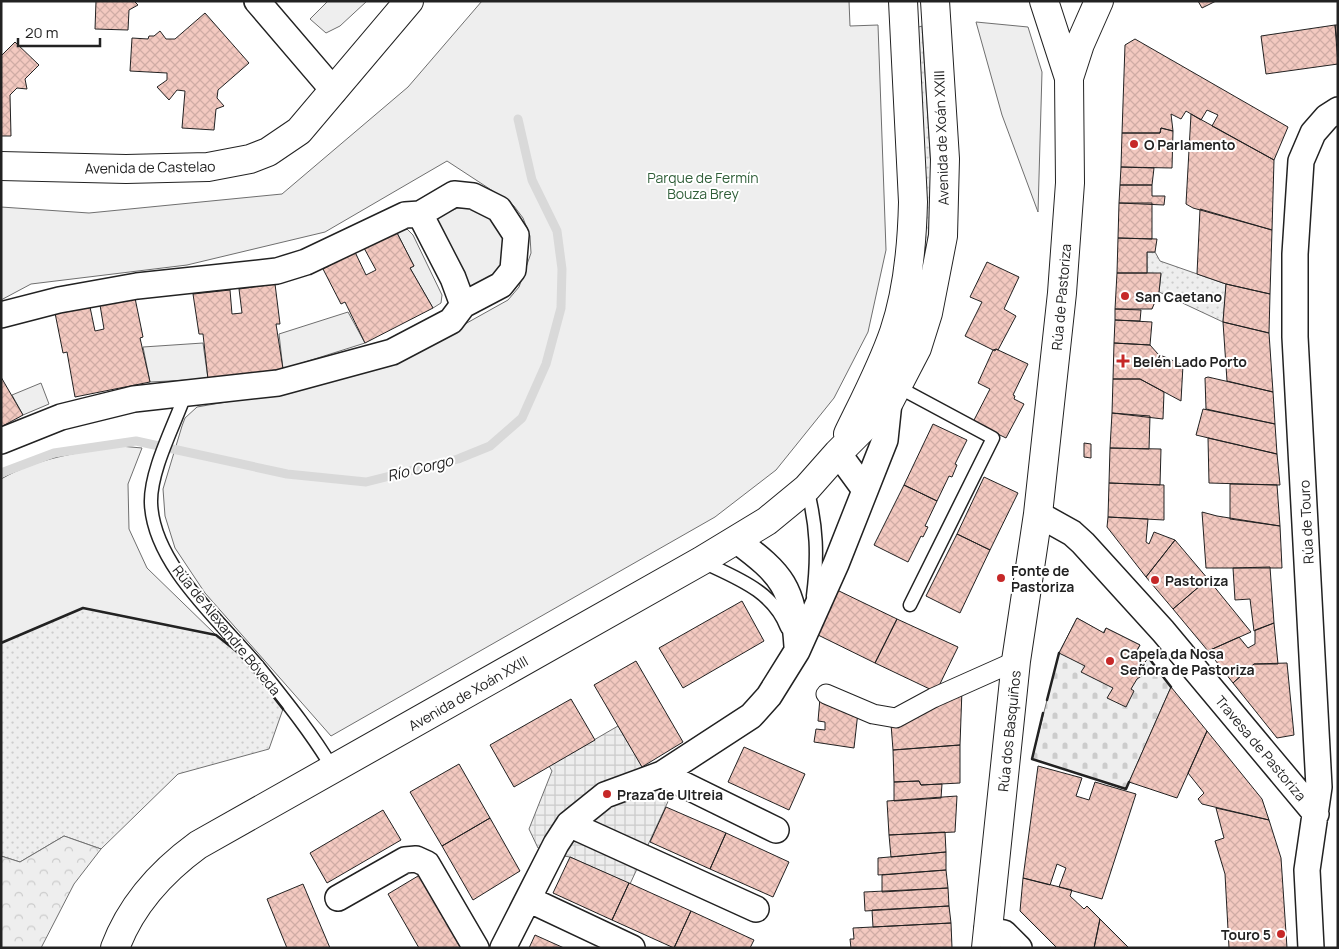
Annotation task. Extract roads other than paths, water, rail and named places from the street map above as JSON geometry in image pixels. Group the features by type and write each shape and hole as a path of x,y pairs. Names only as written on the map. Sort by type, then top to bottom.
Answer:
{"street":[{"path":"257,1 334,91"},
{"name":"Avenida de Castelao","path":"1,166 126,170 227,165 250,159 285,142 299,131 409,1"},
{"name":"Avenida de Xoán XXIII","path":"838,453 881,364 894,330 904,287 912,234 913,202 903,1"},
{"name":"Avenida de Xoán XXIII","path":"114,948 143,896 177,860 220,831 701,561 774,516 807,488 894,395 917,348 928,313 943,236 945,158 936,1"},
{"name":"Rúa de Pastoriza","path":"1038,514 1062,293 1070,182 1068,78 1044,1"},
{"name":"Rúa de Pastoriza","path":"1068,78 1080,44 1099,1"},
{"name":"Rúa de Touro","path":"1311,948 1307,870 1319,786 1295,337 1295,254 1301,160 1312,133 1327,117 1338,110"},
{"path":"1,315 59,300 137,286 277,271 306,262 406,215 420,214 454,194 473,196 499,209 516,235 512,270 501,285 463,305 450,321 392,352 278,383 185,395 134,398 82,411 30,428 1,441"},
{"path":"420,214 453,278 463,305"},
{"path":"503,948 556,844 569,824 605,795 662,774 751,716 769,696 793,657 865,490 885,440 894,395"},
{"path":"838,453 865,490"},
{"name":"Rúa dos Basquiños","path":"986,939 1016,662 1038,514"},
{"name":"Travesa de Pastoriza","path":"1038,514 1072,533 1083,543 1163,631 1316,814"},
{"path":"736,540 768,565 788,590 793,606 793,657"},
{"path":"826,694 873,714 896,718 933,698 1016,662"},
{"path":"662,774 776,830"},
{"path":"569,824 756,909"},
{"path":"338,898 405,860 416,859 427,864 476,948"},
{"path":"528,899 632,948"},
{"path":"986,939 1004,933 1019,948"}],"lane":[{"name":"Rúa de Alexandre Bóveda","path":"185,395 153,481 152,519 166,554 188,586 301,719 333,769"},
{"path":"894,395 993,438 910,604"},
{"path":"807,488 816,521 817,555 810,620"},
{"path":"701,561 758,590 774,603 788,631 793,657"}],"waterway":[{"name":"Río Corgo","path":"1,473 54,453 136,441 287,474 366,482 458,459 490,446 522,418 546,364 561,308 562,269 557,231 532,180 518,119"}],"place":[{"name":"O Parlamento","path":"1134,144"},
{"name":"San Caetano","path":"1125,296"},
{"name":"Belén Lado Porto","path":"1123,361"},
{"name":"Fonte de Pastoriza","path":"1001,578"},
{"name":"Pastoriza","path":"1155,580"},
{"name":"Capela da Nosa Señora de Pastoriza","path":"1110,661"},
{"name":"Praza de Ultreia","path":"607,794"},
{"name":"Touro 5","path":"1281,934"}],"park label":[{"name":"Parque de Fermín Bouza Brey","path":"703,186"}]}
